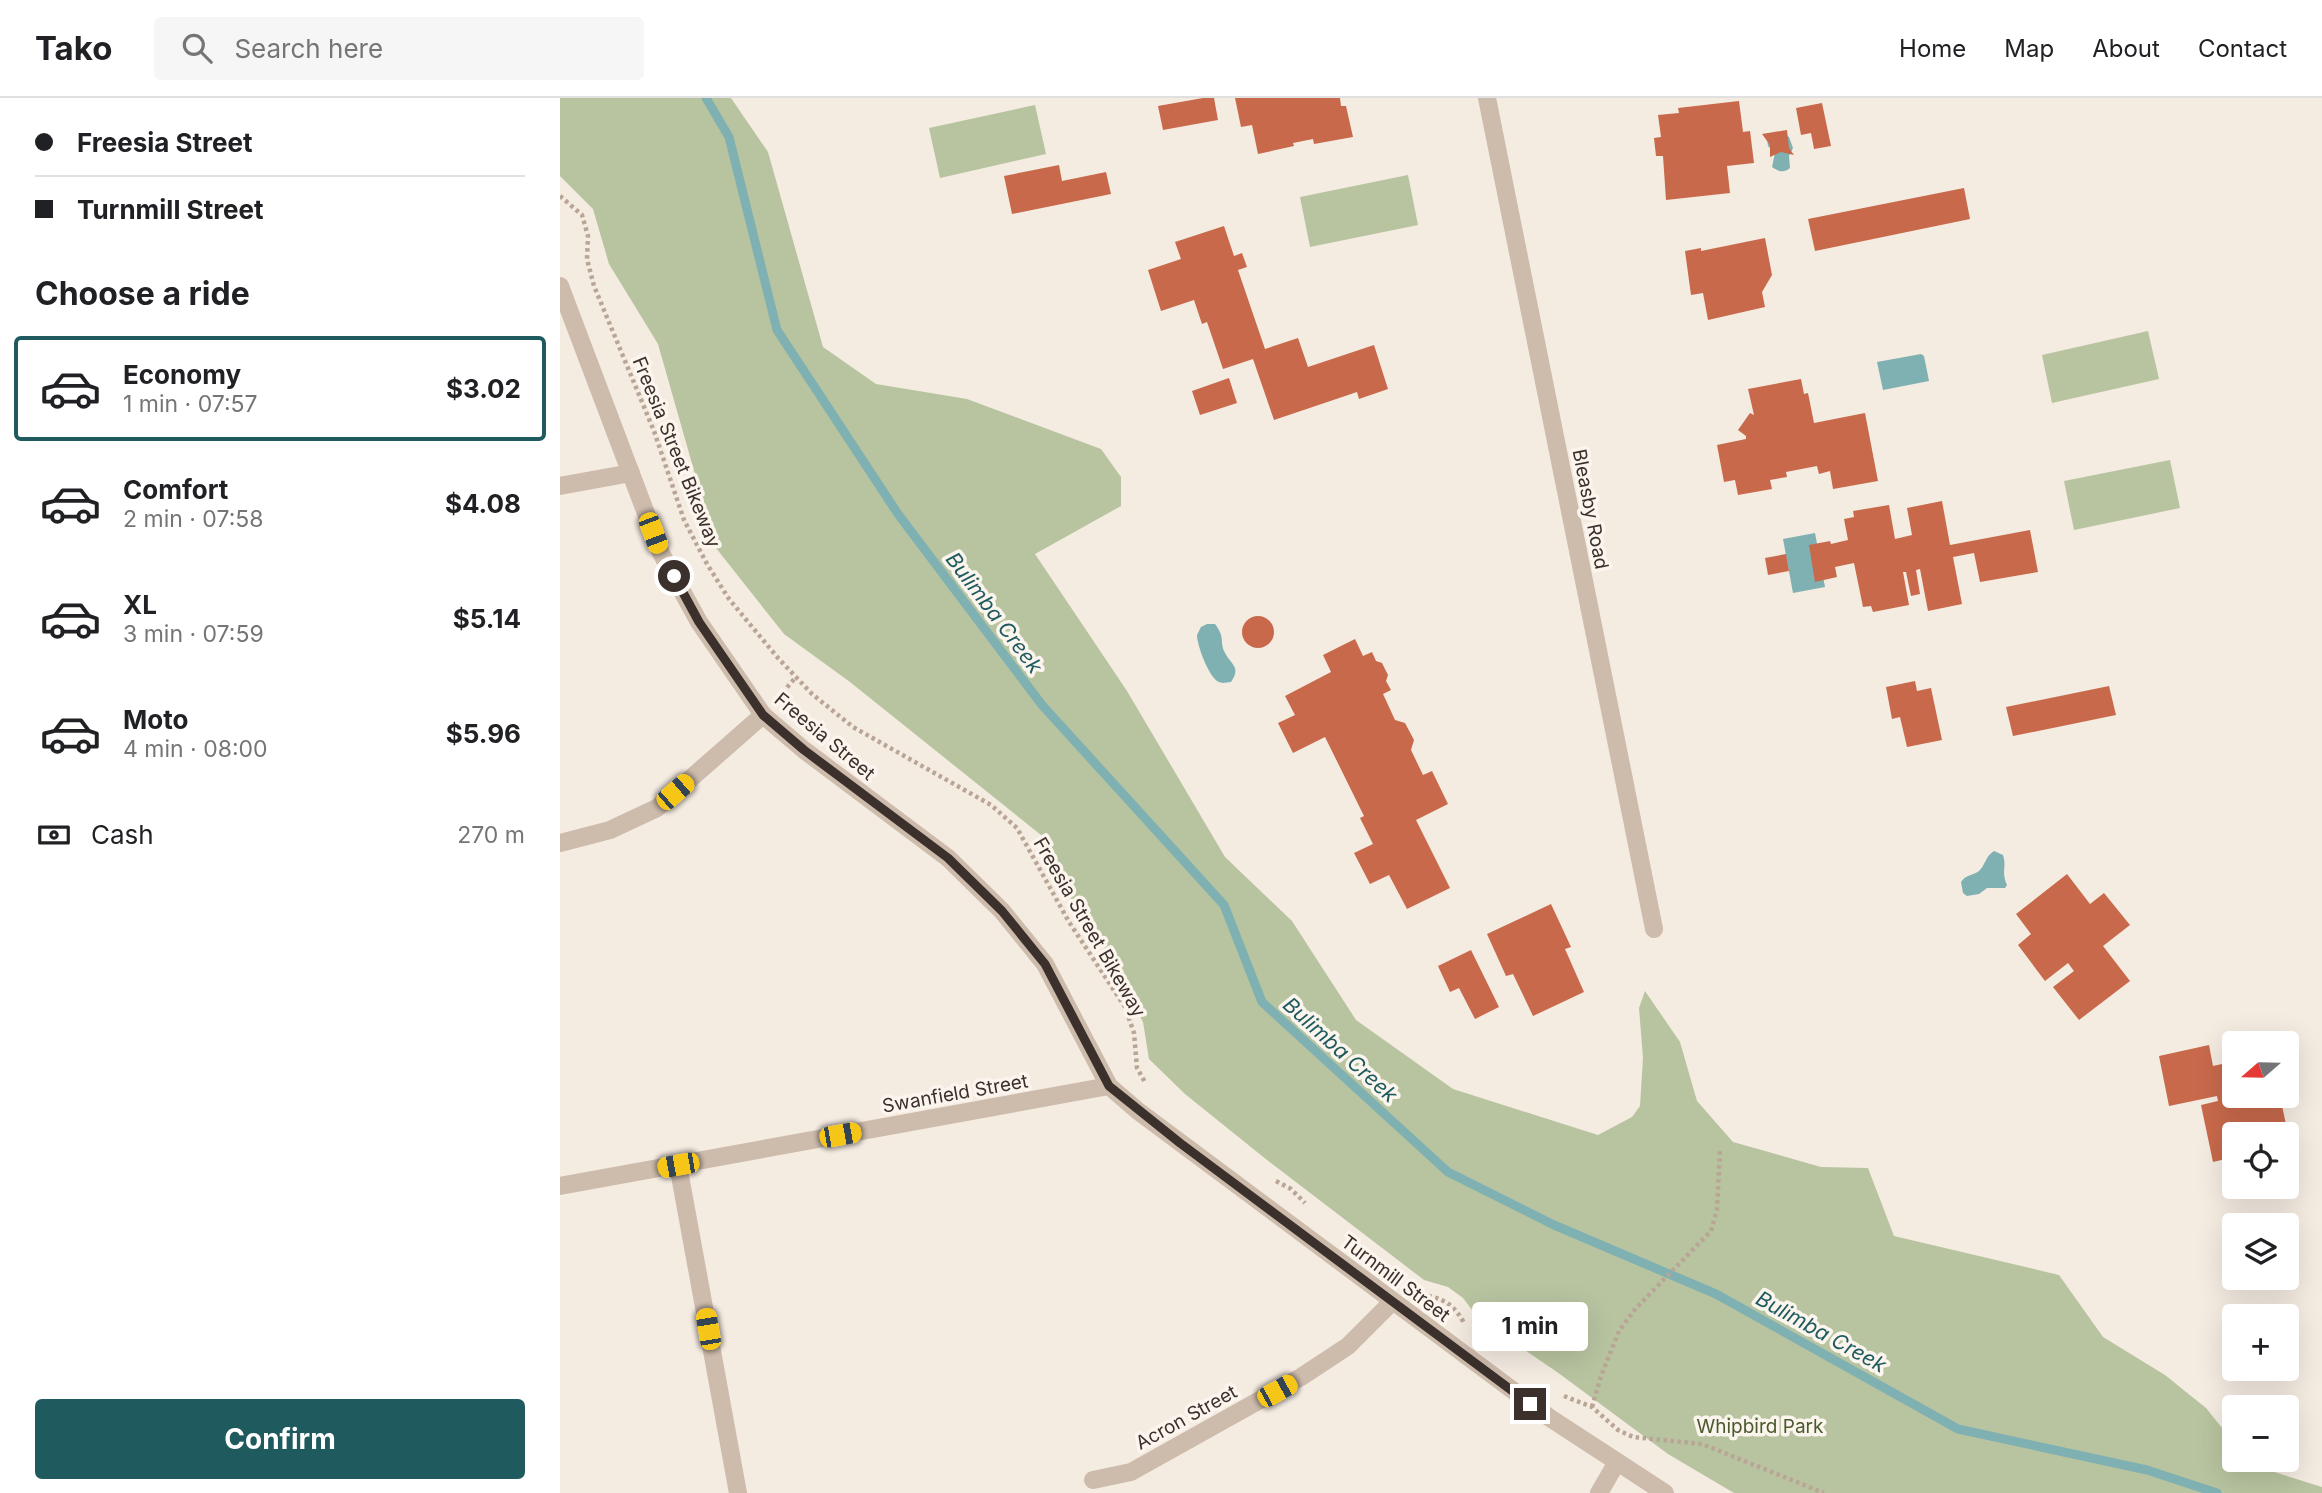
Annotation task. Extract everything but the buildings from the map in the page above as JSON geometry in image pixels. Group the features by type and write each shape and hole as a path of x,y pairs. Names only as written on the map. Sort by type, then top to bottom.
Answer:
{"street":[{"name":"Bleasby Road","path":"1487,98 1654,929"},
{"name":"Freesia Street","path":"560,286 661,553 692,610 763,715 804,750 948,858 1002,911 1045,964 1109,1086"},
{"path":"560,486 631,472"},
{"path":"560,843 610,830 657,808 763,715"},
{"name":"Swanfield Street","path":"560,1186 1109,1086"},
{"name":"Turnmill Street","path":"1109,1086 1138,1111 1550,1418 1665,1493"},
{"path":"678,1165 738,1493"},
{"name":"Acron Street","path":"1093,1480 1131,1472 1301,1377 1348,1346 1392,1302"},
{"path":"1599,1493 1617,1462"}],"path":[{"name":"Freesia Street Bikeway","path":"560,196 582,215 588,236 587,258 594,286 654,431 684,520 729,600 812,694 853,727 992,805 1017,828 1069,922 1125,1007 1134,1033 1137,1068 1149,1089"},
{"path":"1592,1406 1610,1349 1619,1331 1636,1308 1711,1231 1717,1210 1720,1150"},
{"path":"1271,1178 1291,1189 1311,1209"},
{"path":"1421,1295 1439,1298 1456,1309 1466,1327"},
{"path":"1556,1390 1592,1406 1618,1430 1633,1437 1702,1444 1824,1493"}],"green space":[{"name":"Whipbird Park","path":"560,98 731,98 768,152 823,347 876,384 967,399 1101,449 1121,477 1121,506 1035,554 1127,691 1225,857 1292,921 1356,1020 1453,1089 1598,1135 1632,1117 1640,1106 1643,1058 1639,1008 1645,991 1680,1042 1697,1101 1733,1142 1821,1167 1868,1168 1894,1236 2059,1275 2103,1337 2165,1375 2206,1408 2222,1428 2222,1472 2274,1472 2322,1487 2322,1493 1734,1493 1668,1454 1557,1372 1479,1319 1463,1298 1448,1287 1424,1280 1267,1160 1185,1094 1149,1059 1143,1022 1094,930 1074,906 1041,835 850,682 784,634 716,548 658,344 609,264 593,209 560,176"},
{"path":"1035,105 1046,154 940,178 929,128"},
{"path":"1408,175 1418,225 1310,247 1300,197"},
{"path":"2148,331 2159,379 2052,403 2042,355"},
{"path":"2170,460 2180,508 2074,530 2064,481"}],"water":[{"path":"1781,132 1789,137 1793,148 1789,156 1790,168 1784,171 1772,167 1775,153 1768,146 1767,139"},
{"path":"1921,354 1924,356 1929,381 1883,390 1877,362"},
{"path":"1815,533 1825,587 1793,593 1783,539"},
{"path":"1215,624 1220,632 1224,651 1235,669 1231,682 1222,683 1215,679 1204,661 1197,635 1201,627"},
{"path":"1994,851 2003,855 2007,885 2005,888 1987,888 1979,894 1967,896 1963,893 1961,882 1980,870"}],"waterway":[{"name":"Bulimba Creek","path":"706,98 729,137 777,330 898,514 1042,705 1224,905 1262,1002 1448,1172 1554,1225 1716,1294 1958,1429 2147,1470 2217,1493"}],"route":[{"path":"674,576 699,622 763,715 804,750 948,858 1002,911 1045,964 1109,1086 1180,1143 1530,1404"}]}
